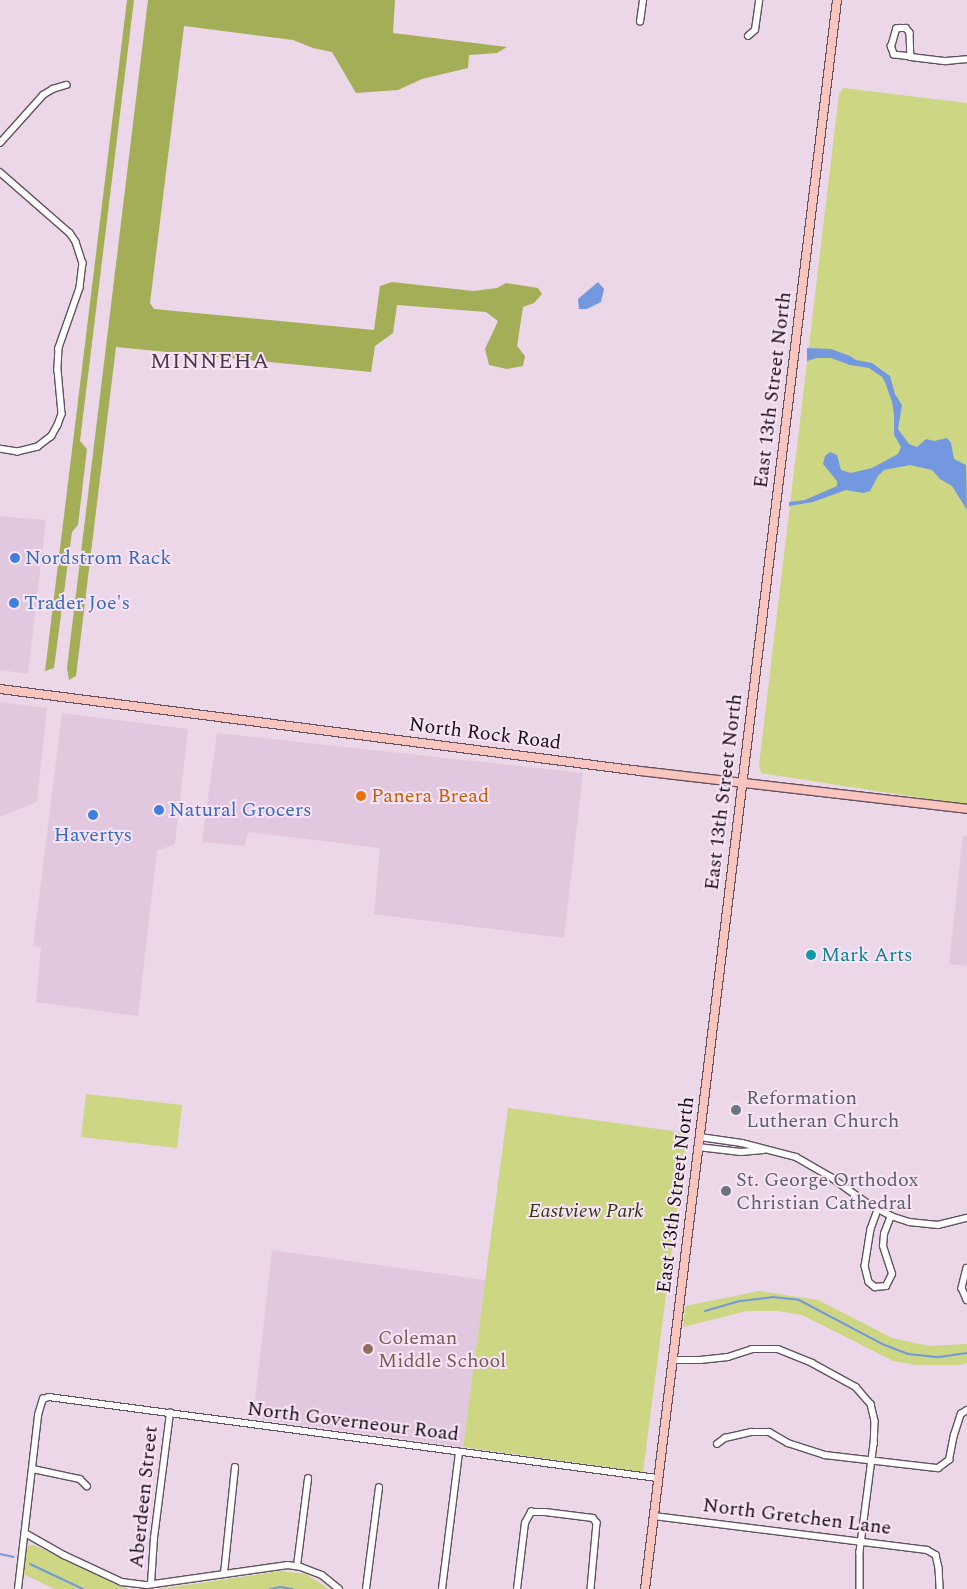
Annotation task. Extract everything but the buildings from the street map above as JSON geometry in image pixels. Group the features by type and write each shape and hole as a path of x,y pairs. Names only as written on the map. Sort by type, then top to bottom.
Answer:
{"main road":[{"name":"East 13th Street North","path":"645,1589 837,0"},
{"name":"North Rock Road","path":"0,690 742,783 967,809"}],"street":[{"path":"640,22 643,0"},
{"path":"748,36 755,30 759,0"},
{"path":"911,57 910,32 906,28 896,29 891,48 894,55 946,62 967,60"},
{"path":"0,143 43,95 53,89 66,86"},
{"path":"0,172 70,233 76,242 83,263 80,288 59,348 58,370 62,414 58,425 52,436 38,447 28,451 7,452 0,450"},
{"path":"700,1137 742,1142 796,1156 831,1177 878,1210 909,1222 938,1225 967,1218"},
{"path":"698,1147 741,1152 768,1150"},
{"path":"878,1210 871,1229 865,1266 868,1282 875,1287 886,1286 892,1274 882,1246 884,1234 891,1216"},
{"path":"966,1300 962,1288 967,1268"},
{"path":"672,1360 700,1360 728,1357 752,1349 778,1349 812,1363 856,1387 872,1404 875,1422 862,1542 860,1589"},
{"name":"North Governeour Road","path":"33,1470 38,1415 43,1398 49,1397 658,1478"},
{"path":"717,1444 725,1438 751,1432 769,1432 788,1443 824,1455 938,1468 949,1460 961,1414 967,1410"},
{"name":"Aberdeen Street","path":"151,1584 154,1538 170,1413"},
{"path":"442,1589 459,1452"},
{"path":"224,1574 235,1468"},
{"path":"18,1589 33,1470 80,1479 86,1486"},
{"path":"297,1566 308,1479"},
{"path":"366,1589 380,1488"},
{"path":"518,1589 525,1523 531,1512 558,1513 594,1518 598,1523 591,1589"},
{"name":"North Gretchen Lane","path":"654,1516 927,1550 936,1555 940,1589"},
{"path":"25,1533 64,1555 122,1582 151,1584 288,1565 297,1566 322,1575 339,1589"}],"shaded area":[{"path":"0,516 46,520 28,674 0,670"},
{"path":"0,702 47,708 37,802 0,817"},
{"path":"62,713 188,729 175,844 157,851 138,1016 36,1002 41,947 33,946"},
{"path":"217,733 583,773 564,938 374,914 380,848 248,832 245,846 202,842"},
{"path":"963,835 967,836 967,966 949,964"},
{"name":"Coleman Middle School","path":"272,1250 485,1280 463,1447 253,1418"}],"green space":[{"path":"127,0 134,0 80,441 87,449 78,525 72,532 54,668 45,671"},
{"path":"148,0 395,0 393,33 507,47 497,53 469,55 468,68 422,79 398,90 356,93 332,52 313,48 293,40 184,26 150,303 154,309 374,330 380,286 392,282 473,291 497,288 506,283 538,288 542,294 534,303 523,307 517,346 525,356 523,366 507,369 489,365 485,349 498,321 486,312 397,305 393,333 375,346 371,372 116,347 76,676 69,680 67,668"},
{"path":"843,88 967,103 967,805 761,773 759,765 839,94"},
{"path":"86,1094 182,1105 177,1148 81,1137"},
{"name":"Eastview Park","path":"508,1108 687,1133 643,1472 463,1447"},
{"path":"759,1291 818,1300 892,1338 929,1346 967,1344 967,1363 959,1365 916,1365 893,1361 802,1315 778,1311 747,1311 683,1327 685,1306"},
{"path":"34,1545 129,1589 55,1589 23,1574 27,1546"},
{"path":"281,1571 306,1574 329,1589 159,1589"}],"water":[{"path":"598,282 604,289 601,302 587,309 579,309 578,299"},
{"path":"807,348 831,349 856,360 872,363 890,376 895,394 902,405 898,429 909,444 917,447 926,439 934,441 947,438 951,443 954,459 966,465 967,510 952,486 940,479 932,470 910,465 884,470 878,476 870,491 863,493 846,490 813,502 789,506 789,502 805,500 837,486 837,481 823,464 825,456 830,452 837,455 841,470 851,473 872,468 898,454 901,447 894,435 892,402 882,377 869,368 850,365 831,358 817,358 807,361"}],"waterway":[{"path":"705,1311 741,1301 772,1297 799,1300 882,1344 908,1354 939,1357 967,1353"},
{"path":"0,1554 14,1557"},
{"path":"30,1564 83,1589"},
{"path":"270,1589 280,1587 293,1589"}],"place":[{"name":"Nordstrom Rack","path":"15,558"},
{"name":"Trader Joe's","path":"14,603"},
{"name":"Panera Bread","path":"361,796"},
{"name":"Natural Grocers","path":"159,810"},
{"name":"Havertys","path":"93,815"},
{"name":"Mark Arts","path":"811,955"},
{"name":"Reformation Lutheran Church","path":"736,1110"},
{"name":"St. George Orthodox Christian Cathedral","path":"726,1191"},
{"name":"Coleman Middle School","path":"368,1349"}],"district":[{"name":"MINNEHA","path":"210,362"}]}
